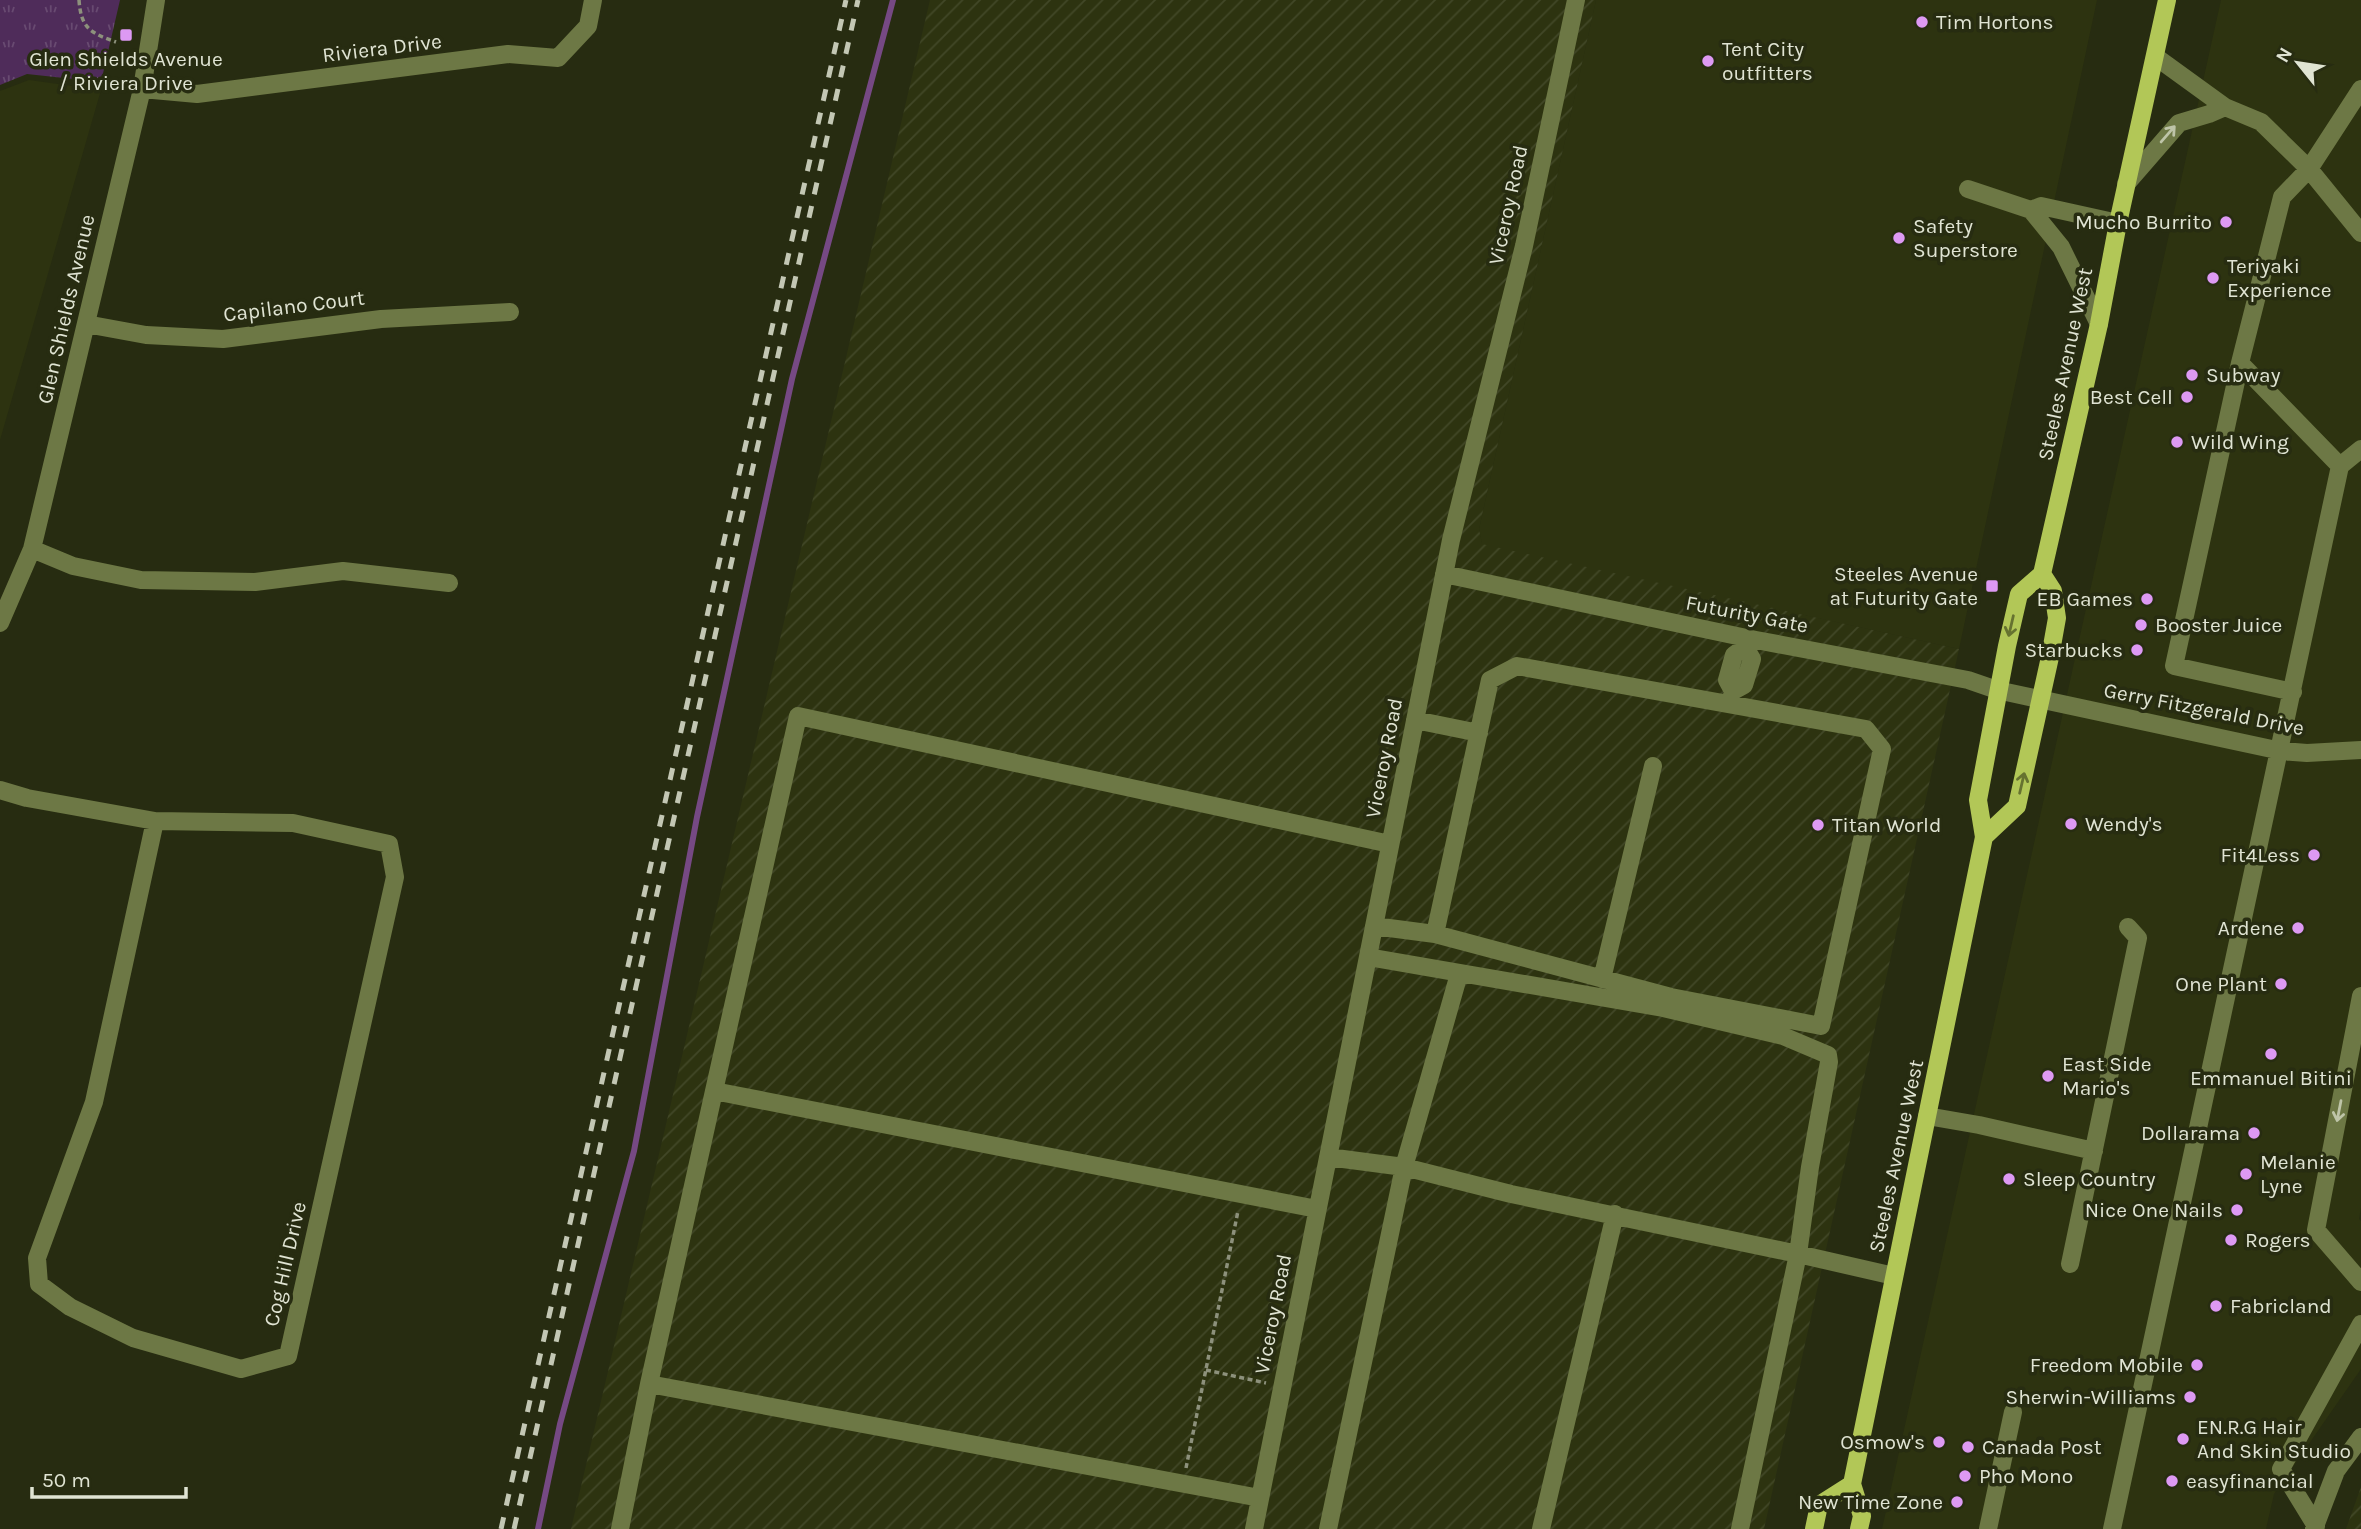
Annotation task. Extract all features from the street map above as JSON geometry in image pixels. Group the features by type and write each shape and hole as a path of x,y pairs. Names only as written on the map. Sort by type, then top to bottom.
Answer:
{"main road":[{"name":"Steeles Avenue West","path":"1859,1529 1862,1516 1852,1484 1984,837 1978,800 1997,690 2019,594 2042,574 2099,324 2126,184 2167,0"},
{"path":"1984,837 2017,806 2057,618 2053,592 2042,574"},
{"path":"1814,1529 1819,1505 1852,1484"}],"street":[{"name":"Glen Shields Avenue","path":"0,623 32,549 142,89 156,0"},
{"name":"Riviera Drive","path":"142,89 197,94 508,54 558,58 588,26 593,0"},
{"name":"Viceroy Road","path":"1254,1529 1444,575 1524,246 1576,0"},
{"path":"2156,57 2225,107 2260,122 2309,169 2361,233"},
{"path":"2293,692 2174,666 2240,363 2282,197 2309,169 2361,89"},
{"path":"2126,184 2179,123 2225,107"},
{"path":"1968,189 2031,210 2061,247 2099,324"},
{"path":"2031,210 2041,206 2118,223"},
{"name":"Capilano Court","path":"86,324 146,335 223,339 381,318 510,312"},
{"path":"2240,363 2340,466"},
{"path":"2112,1529 2340,466 2361,449"},
{"path":"32,549 73,566 141,580 255,582 343,571 449,583"},
{"name":"Futurity Gate","path":"1444,575 1746,642 1968,680 1997,690 2040,699"},
{"path":"1732,698 1727,680 1730,667 1734,655 1746,642"},
{"path":"1374,926 1435,934 1671,997 1821,1026 1882,749 1866,729 1732,698 1517,666 1490,680 1435,934"},
{"name":"Gerry Fitzgerald Drive","path":"2040,699 2281,751 2307,753 2361,750"},
{"path":"620,1529 649,1384 798,716 1390,845"},
{"path":"1415,720 1479,733"},
{"path":"1602,979 1653,766"},
{"name":"Cog Hill Drive","path":"0,790 27,798 155,821 293,823 389,845 395,877 288,1356 241,1369 133,1338 71,1307 39,1284 37,1258 94,1102 155,821"},
{"path":"2070,1264 2138,938 2128,927"},
{"path":"1368,957 1663,1009 1783,1036 1828,1055 1798,1254 1740,1529"},
{"path":"1328,1529 1404,1167 1459,974"},
{"path":"2361,996 2316,1230 2361,1282"},
{"path":"714,1091 1317,1209"},
{"path":"1927,1116 2094,1151"},
{"path":"1328,1157 1404,1167 1511,1194 1615,1214 1894,1276"},
{"path":"1541,1529 1615,1214"},
{"path":"2315,1527 2281,1469 2361,1324"},
{"path":"649,1384 1260,1497"},
{"path":"1988,1529 2013,1412"},
{"path":"2315,1527 2336,1471 2361,1437"}],"path":[{"path":"79,0 80,14 92,33 116,42"},
{"path":"1183,1483 1241,1195"},
{"path":"1206,1370 1282,1386"}],"shaded area":[{"path":"930,0 1596,0 1479,529 1482,544 1959,649 1764,1529 571,1529"},
{"path":"1596,0 2097,0 1959,649 1482,545 1479,529"},
{"path":"2221,0 2361,0 2361,1369 2274,1494 2266,1529 1882,1529"},
{"path":"29,80 101,90 0,440 0,91"},
{"path":"2361,1487 2361,1529 2346,1529"}],"green space":[{"path":"0,0 120,0 101,82 27,74 0,85"}],"waterway":[{"path":"538,1529 560,1424 634,1151 697,817 792,379 893,0"}],"railway":[{"path":"501,1529 846,0"},
{"path":"514,1529 858,0"}],"place":[{"name":"Tim Hortons","path":"1922,22"},
{"name":"Glen Shields Avenue / Riviera Drive","path":"126,35"},
{"name":"Tent City outfitters","path":"1708,61"},
{"name":"Mucho Burrito","path":"2226,222"},
{"name":"Safety Superstore","path":"1899,238"},
{"name":"Teriyaki Experience","path":"2213,278"},
{"name":"Subway","path":"2192,375"},
{"name":"Best Cell","path":"2187,397"},
{"name":"Wild Wing","path":"2177,442"},
{"name":"Steeles Avenue at Futurity Gate","path":"1992,586"},
{"name":"EB Games","path":"2147,599"},
{"name":"Booster Juice","path":"2141,625"},
{"name":"Starbucks","path":"2137,650"},
{"name":"Wendy's","path":"2071,824"},
{"name":"Titan World","path":"1818,825"},
{"name":"Fit4Less","path":"2314,855"},
{"name":"Ardene","path":"2298,928"},
{"name":"One Plant","path":"2281,984"},
{"name":"Emmanuel Bitini","path":"2271,1054"},
{"name":"East Side Mario's","path":"2048,1076"},
{"name":"Dollarama","path":"2254,1133"},
{"name":"Melanie Lyne","path":"2246,1174"},
{"name":"Sleep Country","path":"2009,1179"},
{"name":"Nice One Nails","path":"2237,1210"},
{"name":"Rogers","path":"2231,1240"},
{"name":"Fabricland","path":"2216,1306"},
{"name":"Freedom Mobile","path":"2197,1365"},
{"name":"Sherwin-Williams","path":"2190,1397"},
{"name":"EN.R.G Hair And Skin Studio","path":"2183,1439"},
{"name":"Osmow's","path":"1939,1442"},
{"name":"Canada Post","path":"1968,1447"},
{"name":"Pho Mono","path":"1965,1476"},
{"name":"easyfinancial","path":"2172,1481"},
{"name":"New Time Zone","path":"1957,1502"}]}
